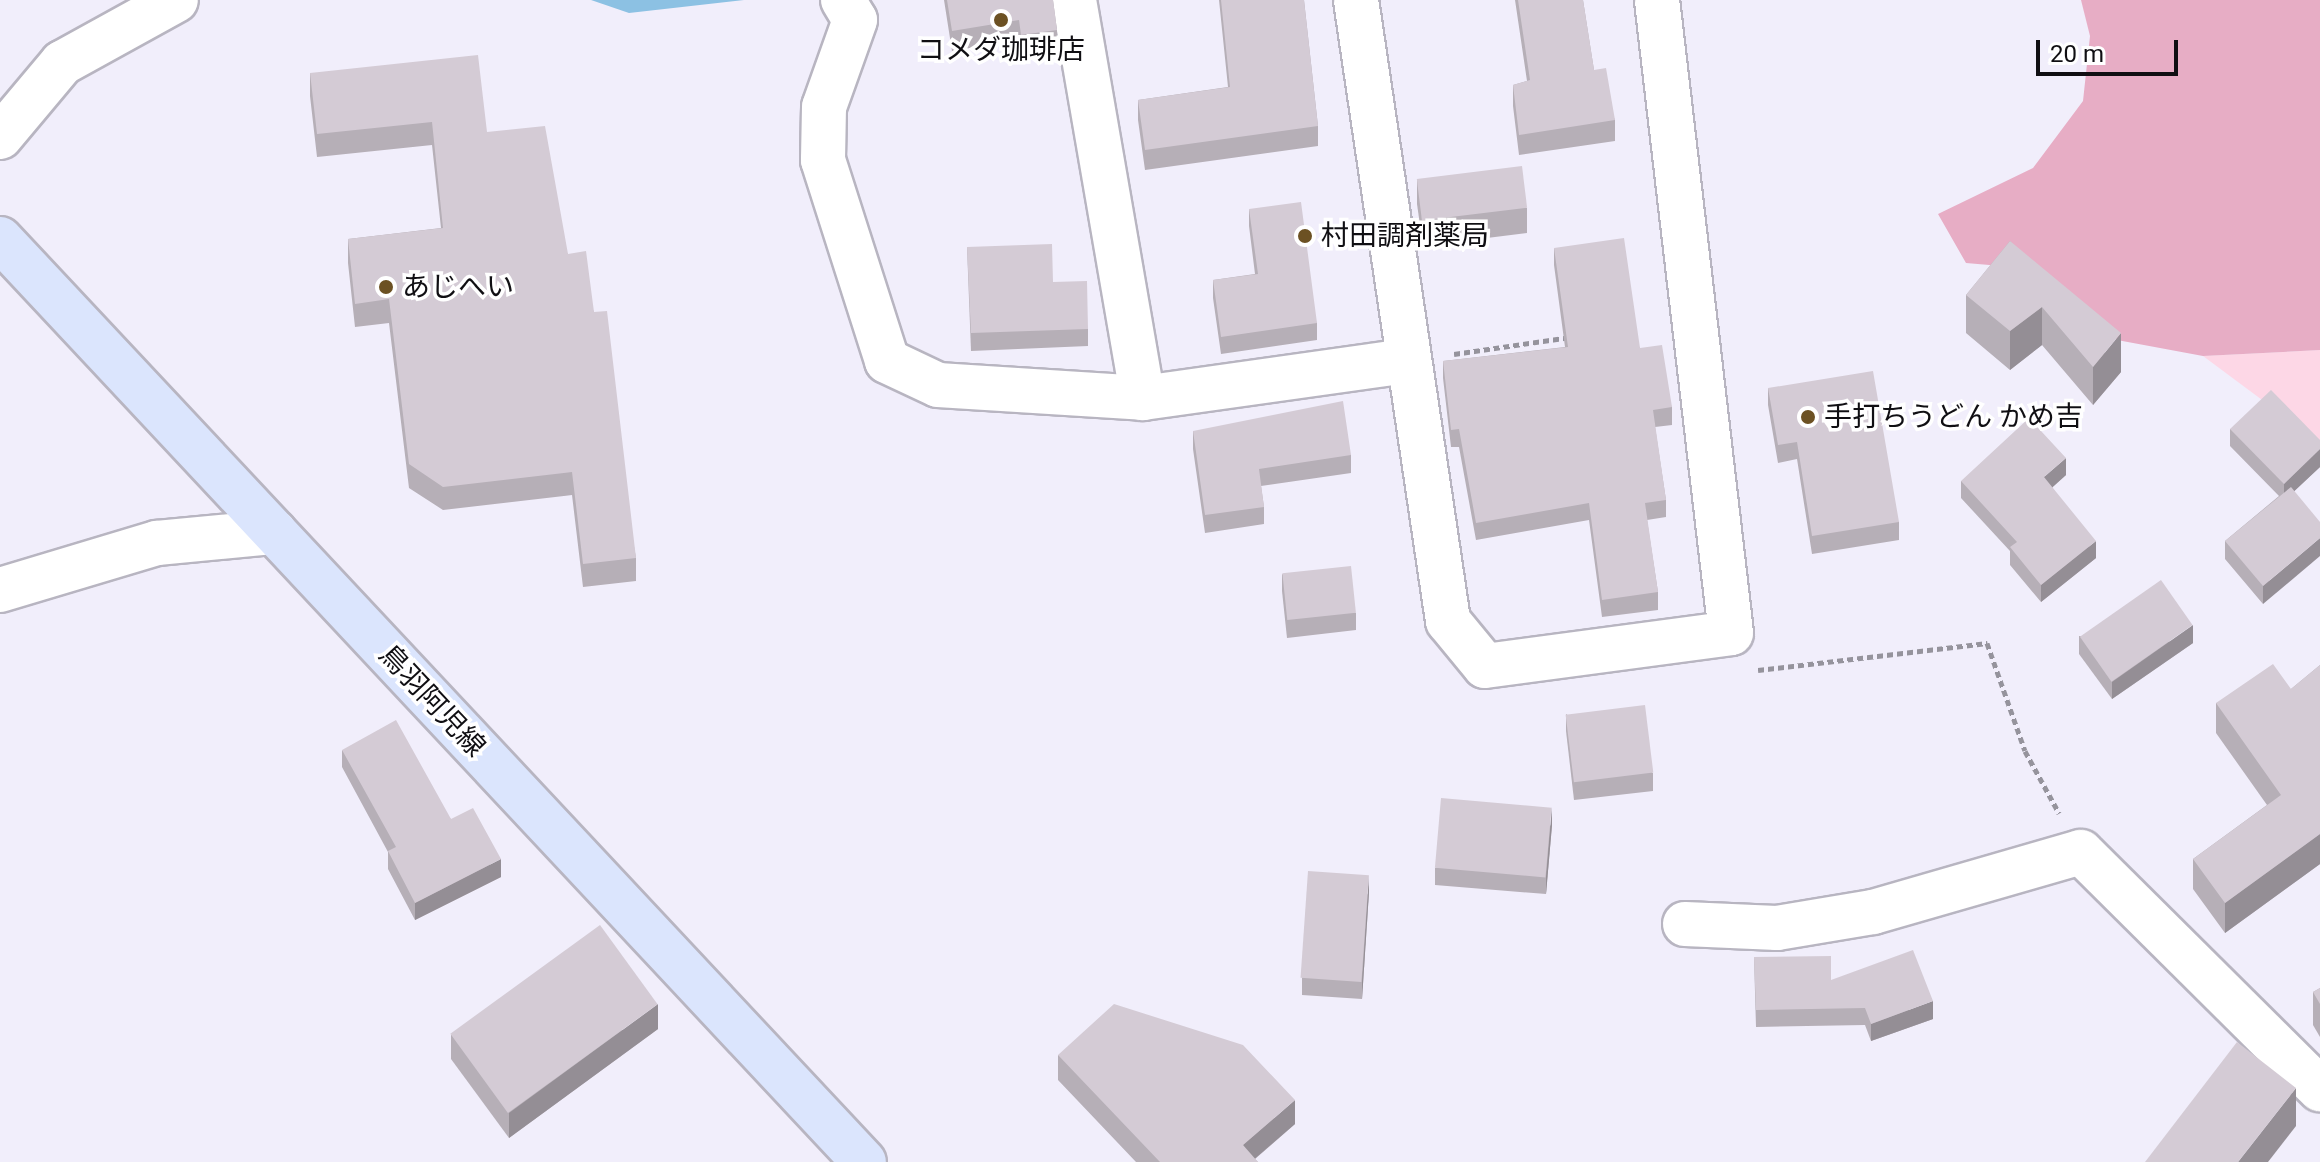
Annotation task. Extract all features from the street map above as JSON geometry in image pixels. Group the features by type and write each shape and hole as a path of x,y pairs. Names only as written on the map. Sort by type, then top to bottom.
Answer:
{"main road":[{"name":"鳥羽阿児線","path":"0,239 864,1162"}],"street":[{"path":"0,137 62,63 176,0"},
{"path":"843,0 855,20 824,107 823,160 887,361 938,385 1143,398 1407,361"},
{"path":"1074,0 1143,398"},
{"path":"1356,0 1407,361 1448,621 1485,666 1731,633 1657,0"},
{"path":"0,590 157,543 274,532"},
{"path":"1685,924 1777,928 1873,912 2081,852 2320,1089"}],"path":[{"path":"1407,361 1589,335"},
{"path":"1731,633 1761,674 1987,643 2025,751 2081,852"}],"shaded area":[{"path":"2081,0 2320,0 2320,350 2203,356 2117,340 2001,266 1966,263 1938,214 2033,168 2083,101 2090,36"},
{"path":"2320,350 2320,443 2203,356"}],"water":[{"path":"591,0 744,0 629,13"}],"building":[{"path":"947,0 1053,0 1057,30 1021,35 1019,20 952,31"},
{"path":"1221,0 1304,0 1318,126 1145,150 1138,100 1230,87"},
{"path":"1518,0 1583,0 1594,70 1606,68 1615,120 1519,135 1513,85 1530,80"},
{"path":"478,55 487,132 545,126 568,254 586,251 594,312 607,311 636,558 583,564 572,472 443,487 409,464 389,299 355,304 348,239 443,228 432,122 317,134 310,73"},
{"path":"1522,166 1527,208 1422,221 1417,179"},
{"path":"1301,202 1317,323 1221,337 1213,280 1258,274 1249,209"},
{"path":"1624,238 1640,348 1662,345 1672,407 1653,410 1666,500 1645,503 1658,592 1602,600 1589,503 1476,523 1459,429 1451,430 1443,361 1568,347 1554,248"},
{"path":"2010,241 2121,333 2093,367 2042,307 2010,331 1966,295"},
{"path":"1052,244 1053,282 1087,281 1088,329 971,333 967,247"},
{"path":"1873,371 1899,522 1812,536 1797,442 1778,445 1768,388"},
{"path":"2271,390 2320,440 2320,449 2284,484 2230,429"},
{"path":"1343,401 1351,455 1259,469 1264,507 1205,515 1193,431"},
{"path":"2029,418 2066,458 2044,477 2096,541 2041,585 2010,547 2017,542 1961,481"},
{"path":"2291,487 2320,522 2320,538 2263,586 2225,541"},
{"path":"1351,566 1356,613 1287,620 1282,573"},
{"path":"2161,580 2193,625 2111,682 2080,637"},
{"path":"2273,664 2291,689 2320,665 2320,834 2225,903 2193,859 2281,795 2216,703"},
{"path":"1645,705 1653,772 1574,782 1566,715"},
{"path":"396,720 451,819 473,808 501,859 415,903 388,851 396,847 342,750"},
{"path":"1441,798 1552,808 1545,877 1435,868"},
{"path":"1308,871 1369,875 1361,982 1301,978"},
{"path":"600,925 658,1004 508,1113 450,1034"},
{"path":"1913,950 1933,1001 1871,1024 1865,1008 1756,1010 1754,957 1831,956 1831,980"},
{"path":"2320,988 2320,1004 2313,992"},
{"path":"1114,1004 1243,1045 1295,1100 1243,1145 1258,1162 1160,1162 1058,1055"},
{"path":"2237,1042 2296,1088 2238,1162 2145,1162"}],"place":[{"name":"コメダ珈琲店","path":"1001,20"},
{"name":"村田調剤薬局","path":"1305,236"},
{"name":"あじへい","path":"386,287"},
{"name":"手打ちうどん かめ吉","path":"1808,417"}]}
